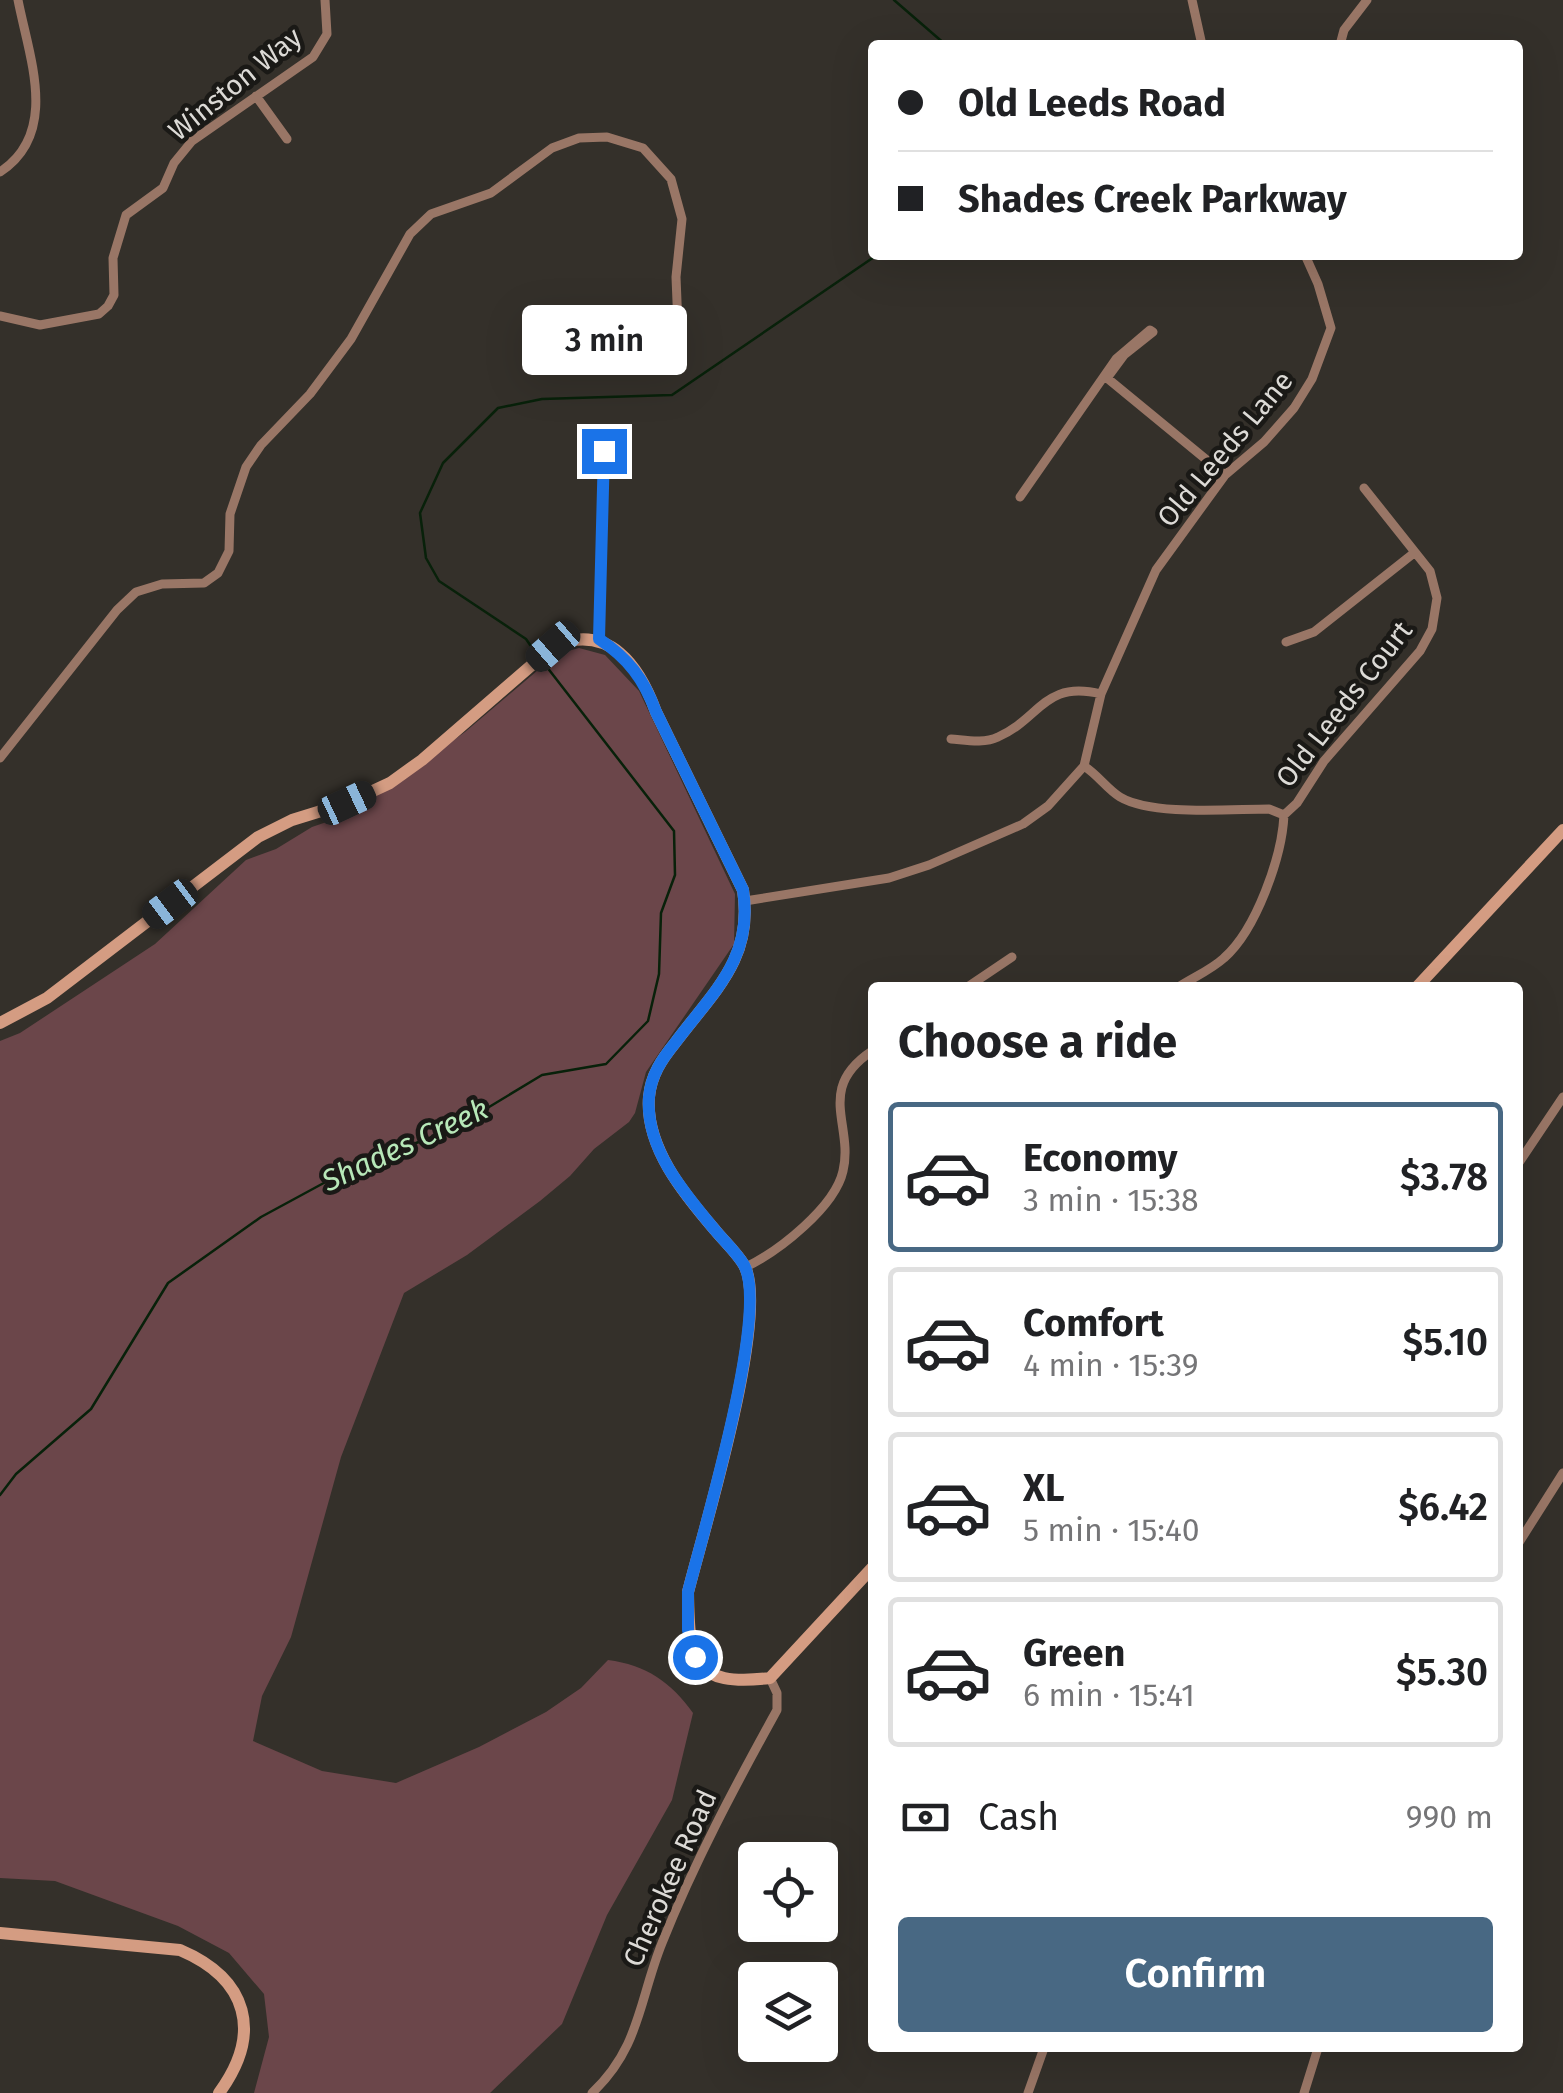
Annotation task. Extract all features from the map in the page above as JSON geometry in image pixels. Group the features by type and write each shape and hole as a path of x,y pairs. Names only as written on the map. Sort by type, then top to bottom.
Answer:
{"main road":[{"path":"0,1022 47,998 258,837 292,820 347,803 390,784 555,644 599,639 622,654 646,684 743,890 745,902 744,940 736,962 661,1061 649,1096 656,1142 670,1170 746,1267 751,1308 747,1357 688,1592 688,1630 695,1657 702,1668 732,1682 770,1678 868,1572"},
{"path":"1422,982 1563,830"},
{"path":"0,1933 180,1950 207,1962 226,1979 240,2003 244,2040 235,2068 218,2093"}],"street":[{"path":"0,172 12,164 31,138 38,110 18,0"},
{"name":"Winston Way","path":"0,316 40,325 99,314 108,306 114,295 113,258 126,216 162,188 174,163 192,140 313,57 327,34 326,0"},
{"path":"1192,0 1201,40"},
{"path":"1341,40 1344,30 1367,0"},
{"path":"256,96 286,139"},
{"path":"0,758 117,610 136,592 162,584 204,583 218,573 229,552 230,514 246,467 351,340 410,234 430,214 490,193 552,148 578,138 607,137 643,148 672,179 682,219 676,277 678,326 674,336"},
{"name":"Old Leeds Lane","path":"745,902 889,878 929,864 1023,824 1048,806 1084,766 1101,694 1156,570 1224,476 1264,442 1312,380 1331,328 1307,260"},
{"path":"1020,498 1116,359 1150,330 1153,332 1124,355 1108,378 1224,476"},
{"path":"599,639 604,451"},
{"name":"Old Leeds Court","path":"1186,982 1224,958 1250,929 1283,835 1284,815 1324,761 1420,651 1432,629 1436,598 1430,571 1364,488"},
{"path":"1286,642 1314,632 1414,554"},
{"path":"951,739 997,738 1061,692 1079,689 1101,694"},
{"path":"1084,766 1117,796 1143,807 1268,810 1284,815"},
{"path":"975,982 1012,956"},
{"path":"746,1267 762,1259 823,1208 837,1187 844,1169 838,1108 846,1078 868,1054"},
{"path":"1523,1157 1563,1098"},
{"path":"1523,1536 1563,1472"},
{"name":"Cherokee Road","path":"592,2093 613,2074 630,2045 660,1946 719,1816 776,1710 778,1694 770,1678"},
{"path":"1028,2093 1043,2052"},
{"path":"1304,2093 1317,2052"}],"shaded area":[{"path":"579,648 605,655 639,691 735,894 734,944 646,1072 629,1122 594,1149 540,1201 467,1255 404,1293 341,1457 291,1637 262,1696 253,1741 322,1771 396,1783 546,1712 581,1688 608,1660 634,1666 656,1677 676,1692 693,1713 672,1800 607,1915 562,2024 490,2093 254,2093 269,2037 264,1994 229,1953 178,1926 55,1881 0,1878 0,1041 20,1033 155,944 246,860 276,849 368,801 465,732 557,654"}],"waterway":[{"name":"Shades Creek","path":"894,0 940,40"},
{"name":"Shades Creek","path":"535,652 526,639 439,581 426,558 420,513 443,463 498,408 542,399 672,395 870,260"},
{"name":"Shades Creek","path":"0,1495 16,1474 91,1409 168,1283 261,1217 357,1165 451,1130 542,1075 606,1064 648,1021 659,974 661,913 675,875 674,831 543,662"}],"route":[{"path":"604,451 599,639 622,654 646,684 743,890 745,902 744,940 736,962 661,1061 649,1096 656,1142 670,1170 746,1267 751,1308 747,1357 688,1592 688,1630 695,1657"}]}
